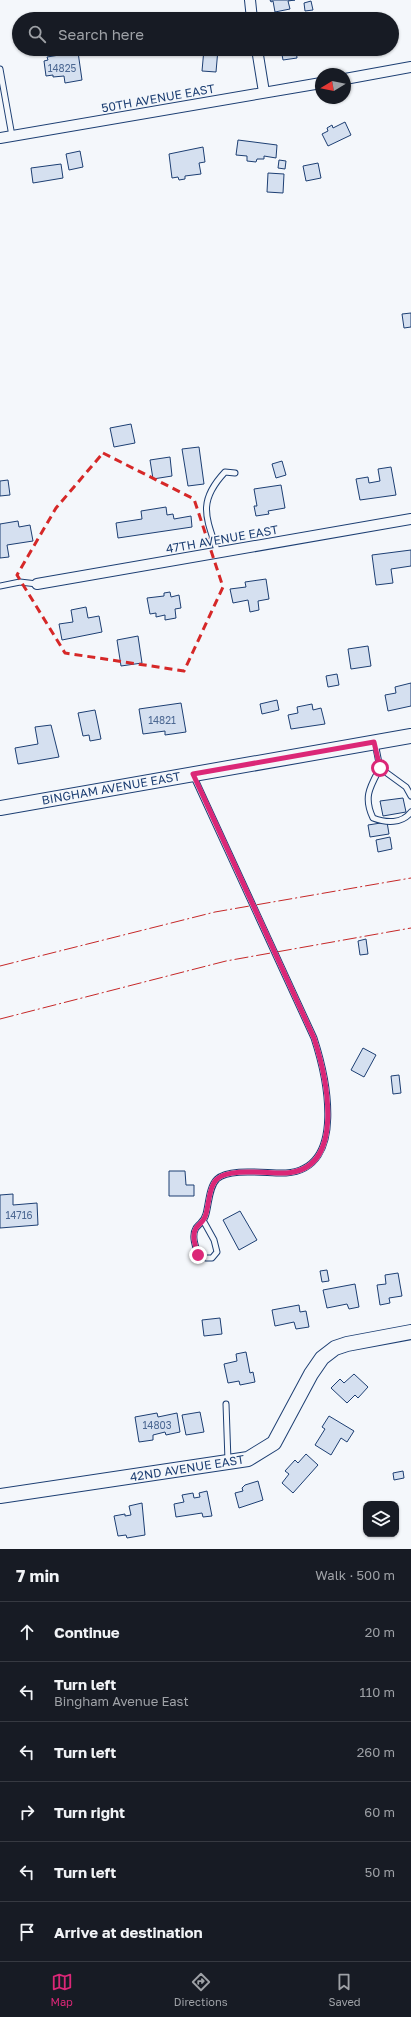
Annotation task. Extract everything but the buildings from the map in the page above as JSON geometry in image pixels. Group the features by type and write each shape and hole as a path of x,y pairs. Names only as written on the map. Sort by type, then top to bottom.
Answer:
{"street":[{"path":"250,0 251,12"},
{"path":"258,56 264,92"},
{"path":"351,77 411,67"},
{"name":"50TH AVENUE EAST","path":"0,138 315,84"},
{"name":"47TH AVENUE EAST","path":"37,584 411,519"},
{"name":"BINGHAM AVENUE EAST","path":"0,808 411,736"},
{"name":"42ND AVENUE EAST","path":"0,1496 248,1459 259,1454 274,1443 316,1365 322,1358 335,1348 411,1332"}],"lane":[{"path":"0,69 12,136"},
{"path":"218,553 206,512 207,497 213,485 225,472 235,472"},
{"path":"0,586 20,582 37,584"},
{"path":"374,742 380,768 371,786 367,800 373,818 396,822 406,819 411,812"},
{"path":"380,768 406,787 411,796"},
{"path":"193,774 314,1038 323,1066 328,1105 326,1134 318,1155 310,1165 287,1173 236,1173 218,1178 212,1186 204,1222 196,1229 194,1241 198,1255 206,1258 212,1258 217,1252 214,1240 204,1222"},
{"path":"226,1404 228,1462"}],"highlighted area":[{"path":"103,453 194,499 223,587 184,671 65,653 17,575 56,508"}],"power":[{"path":"0,966 215,912 411,878"},
{"path":"0,1019 226,961 411,928"}],"route":[{"path":"198,1255 194,1241 196,1229 204,1222 212,1186 218,1178 236,1173 287,1173 310,1165 318,1155 326,1134 328,1105 325,1078 314,1038 193,774 374,742 380,768"}]}
